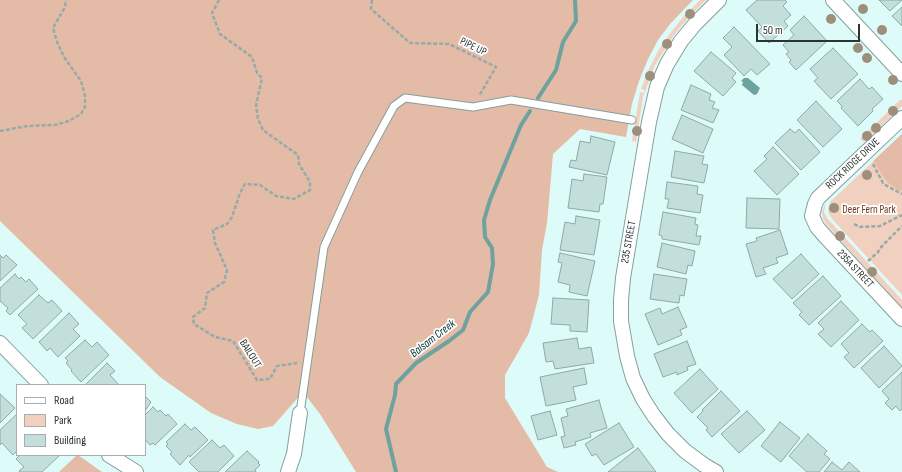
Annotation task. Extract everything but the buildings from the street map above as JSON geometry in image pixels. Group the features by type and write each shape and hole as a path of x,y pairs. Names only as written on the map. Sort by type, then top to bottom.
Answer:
{"street":[{"name":"235 STREET","path":"716,472 685,450 668,434 643,399 633,378 627,356 621,321 621,300 623,278 649,122 657,87 667,64 681,41 695,24 720,0"},
{"path":"833,0 902,74"},
{"name":"ROCK RIDGE DRIVE","path":"812,216 818,198 902,118"},
{"name":"235A STREET","path":"812,216 817,227 902,319"},
{"path":"0,343 40,384"},
{"path":"288,472 294,454 300,413"},
{"path":"111,456 136,472"}],"lane":[{"path":"300,413 324,247 358,172 394,106 405,98 473,107 511,100 632,120"}],"path":[{"path":"0,131 27,126 55,125 69,121 81,114 85,107 86,102 81,81 64,57 56,42 53,28 65,7 66,0"},
{"name":"BAILOUT","path":"219,0 212,13 220,34 252,57 256,72 262,78 256,105 258,119 263,130 298,155 299,164 310,182 310,190 294,199 276,196 260,185 245,184 240,193 232,217 227,224 213,230 215,243 227,270 224,282 207,293 205,308 193,317 194,324 215,337 233,340 257,380 270,379 277,366 308,361"},
{"name":"PIPE UP","path":"372,0 371,8 410,43 448,44 496,67 473,107"},
{"path":"871,162 883,183 902,194"},
{"path":"854,224 860,227 880,226 902,216"},
{"path":"868,261 902,226"}],"green space":[{"path":"700,0 706,0 674,35 655,65 643,97 636,142 632,141 640,92 644,93 644,90 641,89 648,71 658,51 671,32"},
{"path":"900,100 902,100 902,106 864,142 860,139"},
{"name":"Deer Fern Park","path":"902,134 902,295 833,220 828,210 830,202"},
{"path":"826,202 824,212 827,218 902,300 902,308 826,224 822,212"}],"shaded area":[{"path":"0,0 693,0 670,24 658,40 648,59 632,104 626,137 580,129 553,154 547,223 542,250 539,295 529,333 505,375 505,398 547,467 558,472 356,472 320,414 303,392 273,426 258,429 237,424 211,413 160,377 0,221"},
{"path":"902,134 902,190 899,191 887,182 873,161"},
{"path":"76,456 79,456 102,472 59,472"}],"water":[{"path":"744,78 748,78 760,88 757,94 754,95 742,85 743,82 741,81"}],"waterway":[{"name":"Balsam Creek","path":"538,98 556,70 563,42 576,21 575,0"},
{"name":"Balsam Creek","path":"396,472 386,429 395,395 396,384 416,363 463,330 470,312 488,292 493,264 492,248 485,237 484,220 490,200 521,125 530,111"}]}
